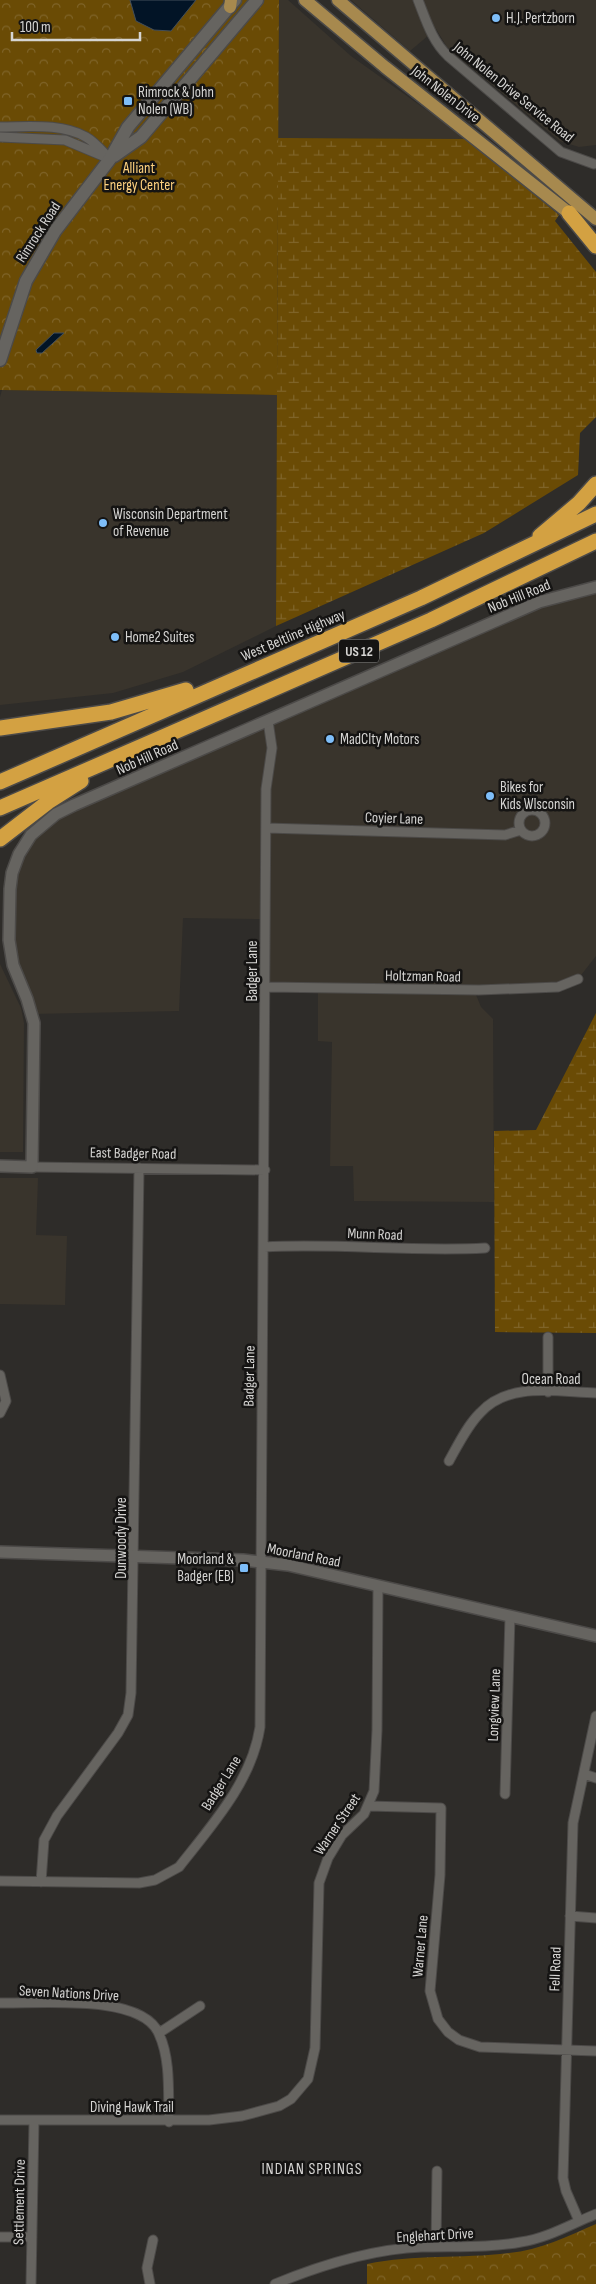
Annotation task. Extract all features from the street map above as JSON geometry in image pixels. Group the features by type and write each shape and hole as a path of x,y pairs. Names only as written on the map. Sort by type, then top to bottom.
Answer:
{"highway":[{"path":"569,213 596,236"},
{"path":"569,213 596,246"},
{"path":"521,552 579,503 596,484"},
{"name":"West Beltline Highway","path":"0,782 412,602 521,552 596,514"},
{"name":"US 12","path":"0,808 430,620 596,541"},
{"path":"0,728 111,712 138,705 164,698 303,648"},
{"path":"0,840 48,802 120,756"}],"main road":[{"name":"Rimrock Road","path":"110,159 141,137 258,0"},
{"name":"John Nolen Drive","path":"305,0 385,67 569,213"},
{"name":"John Nolen Drive","path":"338,0 596,220"},
{"name":"Rimrock Road","path":"0,360 26,282 55,231 110,159 128,126 232,2"}],"street":[{"name":"John Nolen Drive Service Road","path":"418,0 439,48 561,152 594,164"},
{"path":"0,127 54,128 73,131 88,138 110,159"},
{"path":"0,137 66,140 110,159"},
{"name":"Nob Hill Road","path":"32,1167 34,1023 27,998 12,965 9,940 12,874 19,854 31,835 42,825 74,805 539,602 596,587"},
{"name":"Badger Lane","path":"0,1882 139,1884 166,1875 179,1867 236,1790 253,1757 260,1727 266,789 272,748 268,721"},
{"name":"Coyier Lane","path":"266,828 505,835 521,830"},
{"name":"Holtzman Road","path":"266,987 463,990 558,987 578,980"},
{"name":"East Badger Road","path":"0,1166 265,1170"},
{"name":"Dunwoody Drive","path":"40,1882 44,1840 52,1824 118,1733 128,1715 131,1693 134,1558 139,1168"},
{"name":"Munn Road","path":"264,1247 328,1246 454,1250 485,1248"},
{"path":"548,1337 548,1392"},
{"path":"0,1375 6,1400 0,1413"},
{"name":"Ocean Road","path":"449,1461 474,1419 494,1400 513,1392 596,1393"},
{"name":"Moorland Road","path":"0,1552 262,1562 288,1565 596,1636"},
{"name":"Warner Street","path":"263,2110 279,2106 291,2099 308,2079 315,2048 319,1882 328,1858 342,1835 368,1806 374,1791 376,1769 378,1586"},
{"name":"Longview Lane","path":"505,1794 510,1616"},
{"name":"Fell Road","path":"579,2221 566,2191 563,2178 573,1823 596,1716"},
{"path":"584,1774 596,1778"},
{"name":"Warner Lane","path":"368,1806 441,1808 440,1874 430,1991 435,2013 448,2032 459,2040 480,2046 566,2050"},
{"path":"570,1916 596,1918"},
{"name":"Seven Nations Drive","path":"0,2003 82,2004 122,2008 139,2014 150,2021 159,2033"},
{"path":"169,2122 167,2072 159,2033 200,2006"},
{"path":"566,2050 596,2051"},
{"name":"Diving Hawk Trail","path":"0,2120 169,2122 210,2120 263,2110"},
{"name":"Settlement Drive","path":"32,2284 34,2121"},
{"path":"436,2247 437,2171"},
{"name":"Englehart Drive","path":"275,2284 307,2272 379,2253 436,2247 494,2246 523,2242 552,2234 596,2214"},
{"path":"0,2237 32,2237"},
{"path":"150,2284 147,2268 153,2240"}],"shaded area":[{"path":"279,0 288,0 351,56 467,139 278,138"},
{"path":"351,0 596,0 596,145 579,147 560,141 447,47 436,29 410,51"},
{"path":"2,390 277,395 276,626 183,672 113,693 0,705 0,397"},
{"path":"596,587 596,956 578,979 558,987 474,990 481,1007 493,1019 494,1202 354,1201 353,1166 330,1166 332,1042 318,1041 318,988 266,987 266,917 260,919 183,918 179,1011 31,1014 13,965 12,873 42,825 509,616"},
{"path":"0,964 21,1008 24,1023 23,1152 0,1152"},
{"path":"0,1178 38,1178 36,1235 67,1236 65,1305 0,1304"}],"green space":[{"name":"Alliant Energy Center","path":"0,0 279,0 277,395 0,390"},
{"path":"278,138 467,139 559,215 555,221 596,272 596,417 580,433 578,475 484,533 276,626"},
{"path":"596,1013 596,1333 495,1332 494,1131 536,1130"},
{"path":"596,2224 596,2284 367,2284 367,2264 402,2259 491,2255 532,2249"}],"water":[{"path":"130,0 196,0 171,31 154,30 136,21"},
{"path":"54,333 64,333 42,353 37,353 36,350"}],"place":[{"name":"H.J. Pertzborn","path":"496,18"},
{"name":"Rimrock & John Nolen (WB)","path":"128,101"},
{"name":"Wisconsin Department of Revenue","path":"103,523"},
{"name":"Home2 Suites","path":"115,637"},
{"name":"MadCIty Motors","path":"330,739"},
{"name":"Bikes for Kids WIsconsin","path":"490,796"},
{"name":"Moorland & Badger (EB)","path":"244,1568"}],"district":[{"name":"INDIAN SPRINGS","path":"312,2168"}]}
